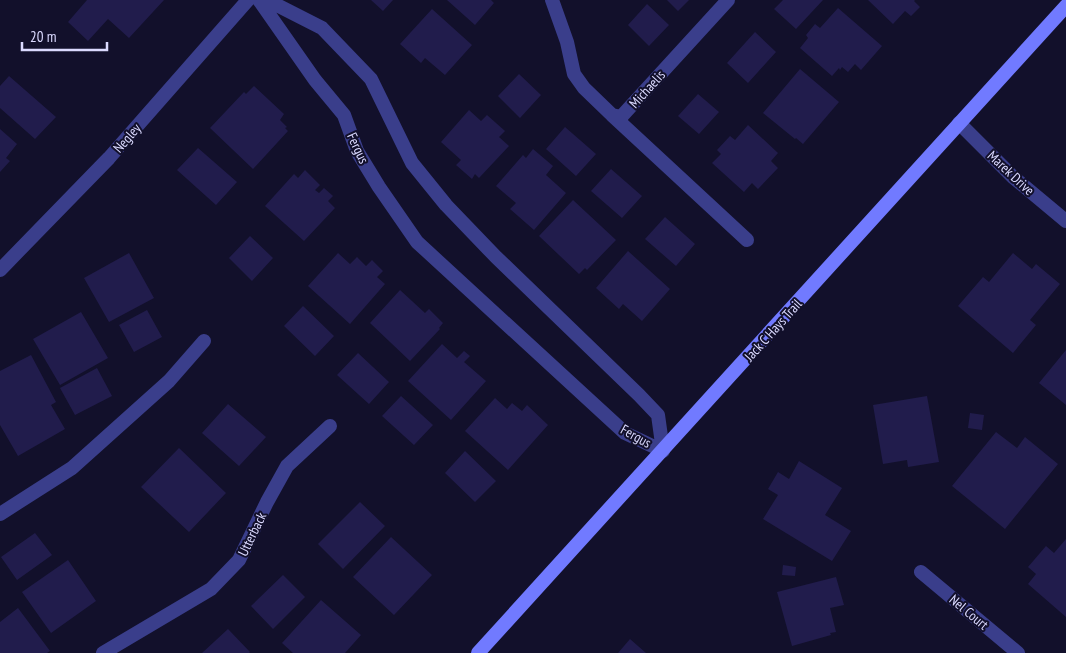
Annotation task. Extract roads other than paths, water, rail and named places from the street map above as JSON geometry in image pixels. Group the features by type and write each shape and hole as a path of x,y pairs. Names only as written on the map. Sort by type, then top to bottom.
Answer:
{"main road":[{"name":"Jack C Hays Trail","path":"478,653 1066,6"}],"street":[{"name":"Negley","path":"0,270 109,158 248,0"},
{"name":"Fergus","path":"259,0 315,80 344,115 357,151 417,242 625,433 663,451"},
{"name":"Fergus","path":"268,0 322,28 371,79 412,163 446,205 496,257 658,415 663,451"},
{"name":"Michaelis","path":"552,0 574,74 584,88 612,115 621,117 728,0"},
{"path":"612,115 747,240"},
{"name":"Marek Drive","path":"959,123 1013,177 1066,221"},
{"path":"0,514 72,468 169,381 204,341"},
{"name":"Utterback","path":"103,653 211,589 240,560 267,502 287,466 330,426"},
{"name":"Nel Court","path":"921,572 1018,653"}]}
